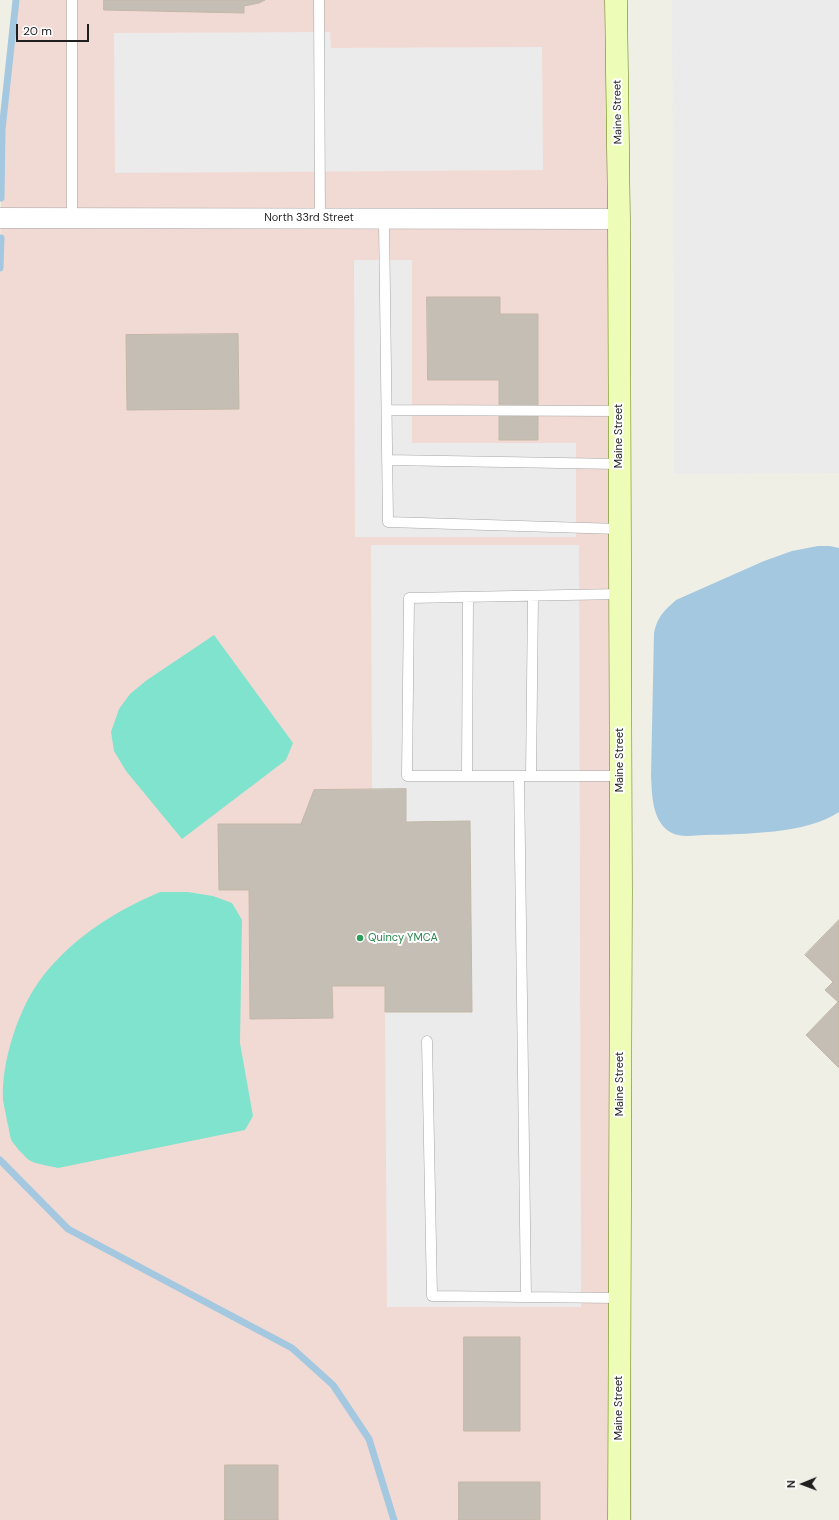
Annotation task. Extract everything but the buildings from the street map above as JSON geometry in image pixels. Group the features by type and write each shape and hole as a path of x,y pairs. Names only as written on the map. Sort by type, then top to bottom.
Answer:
{"street":[{"name":"Maine Street","path":"616,0 619,219 620,529 619,1520"},
{"name":"North 33rd Street","path":"0,218 619,219"}],"lane":[{"path":"72,0 72,218"},
{"path":"319,0 320,218"},
{"path":"384,219 388,522 620,529"},
{"path":"387,410 619,411"},
{"path":"387,460 619,464"},
{"path":"620,594 409,598 407,776 620,776"},
{"path":"531,776 533,596"},
{"path":"467,776 468,597"},
{"path":"519,776 526,1297"},
{"path":"427,1041 432,1296 619,1298"}],"shaded area":[{"path":"16,0 624,0 632,1520 0,1520 0,268 2,130"},
{"path":"672,0 839,0 839,473 674,474"},
{"path":"330,32 331,48 542,47 543,170 115,173 114,33"},
{"path":"354,260 412,260 412,443 576,443 576,537 355,537"},
{"path":"371,545 579,545 581,1307 387,1307 385,1012 471,1012 470,821 406,822 372,790"},
{"path":"818,546 839,548 839,812 810,825 793,829 756,833 688,836 676,835 672,833 660,823 657,816 654,808 651,783 654,633 659,618 676,600 764,561 792,551"},
{"path":"214,635 293,743 286,760 182,839 126,771 114,751 111,732 119,709 130,694 147,680"},
{"path":"160,892 188,892 213,896 232,903 242,920 240,1043 253,1116 245,1130 58,1168 29,1160 12,1141 3,1100 3,1085 8,1052 19,1018 26,1003 34,988 43,976 68,949 82,937 111,917 143,899"}],"waterway":[{"path":"1,198 2,130 16,0"},
{"path":"0,268 1,238"},
{"path":"0,1160 68,1229 292,1348 333,1385 369,1439 394,1520"}],"place":[{"name":"Quincy YMCA","path":"360,938"}]}
